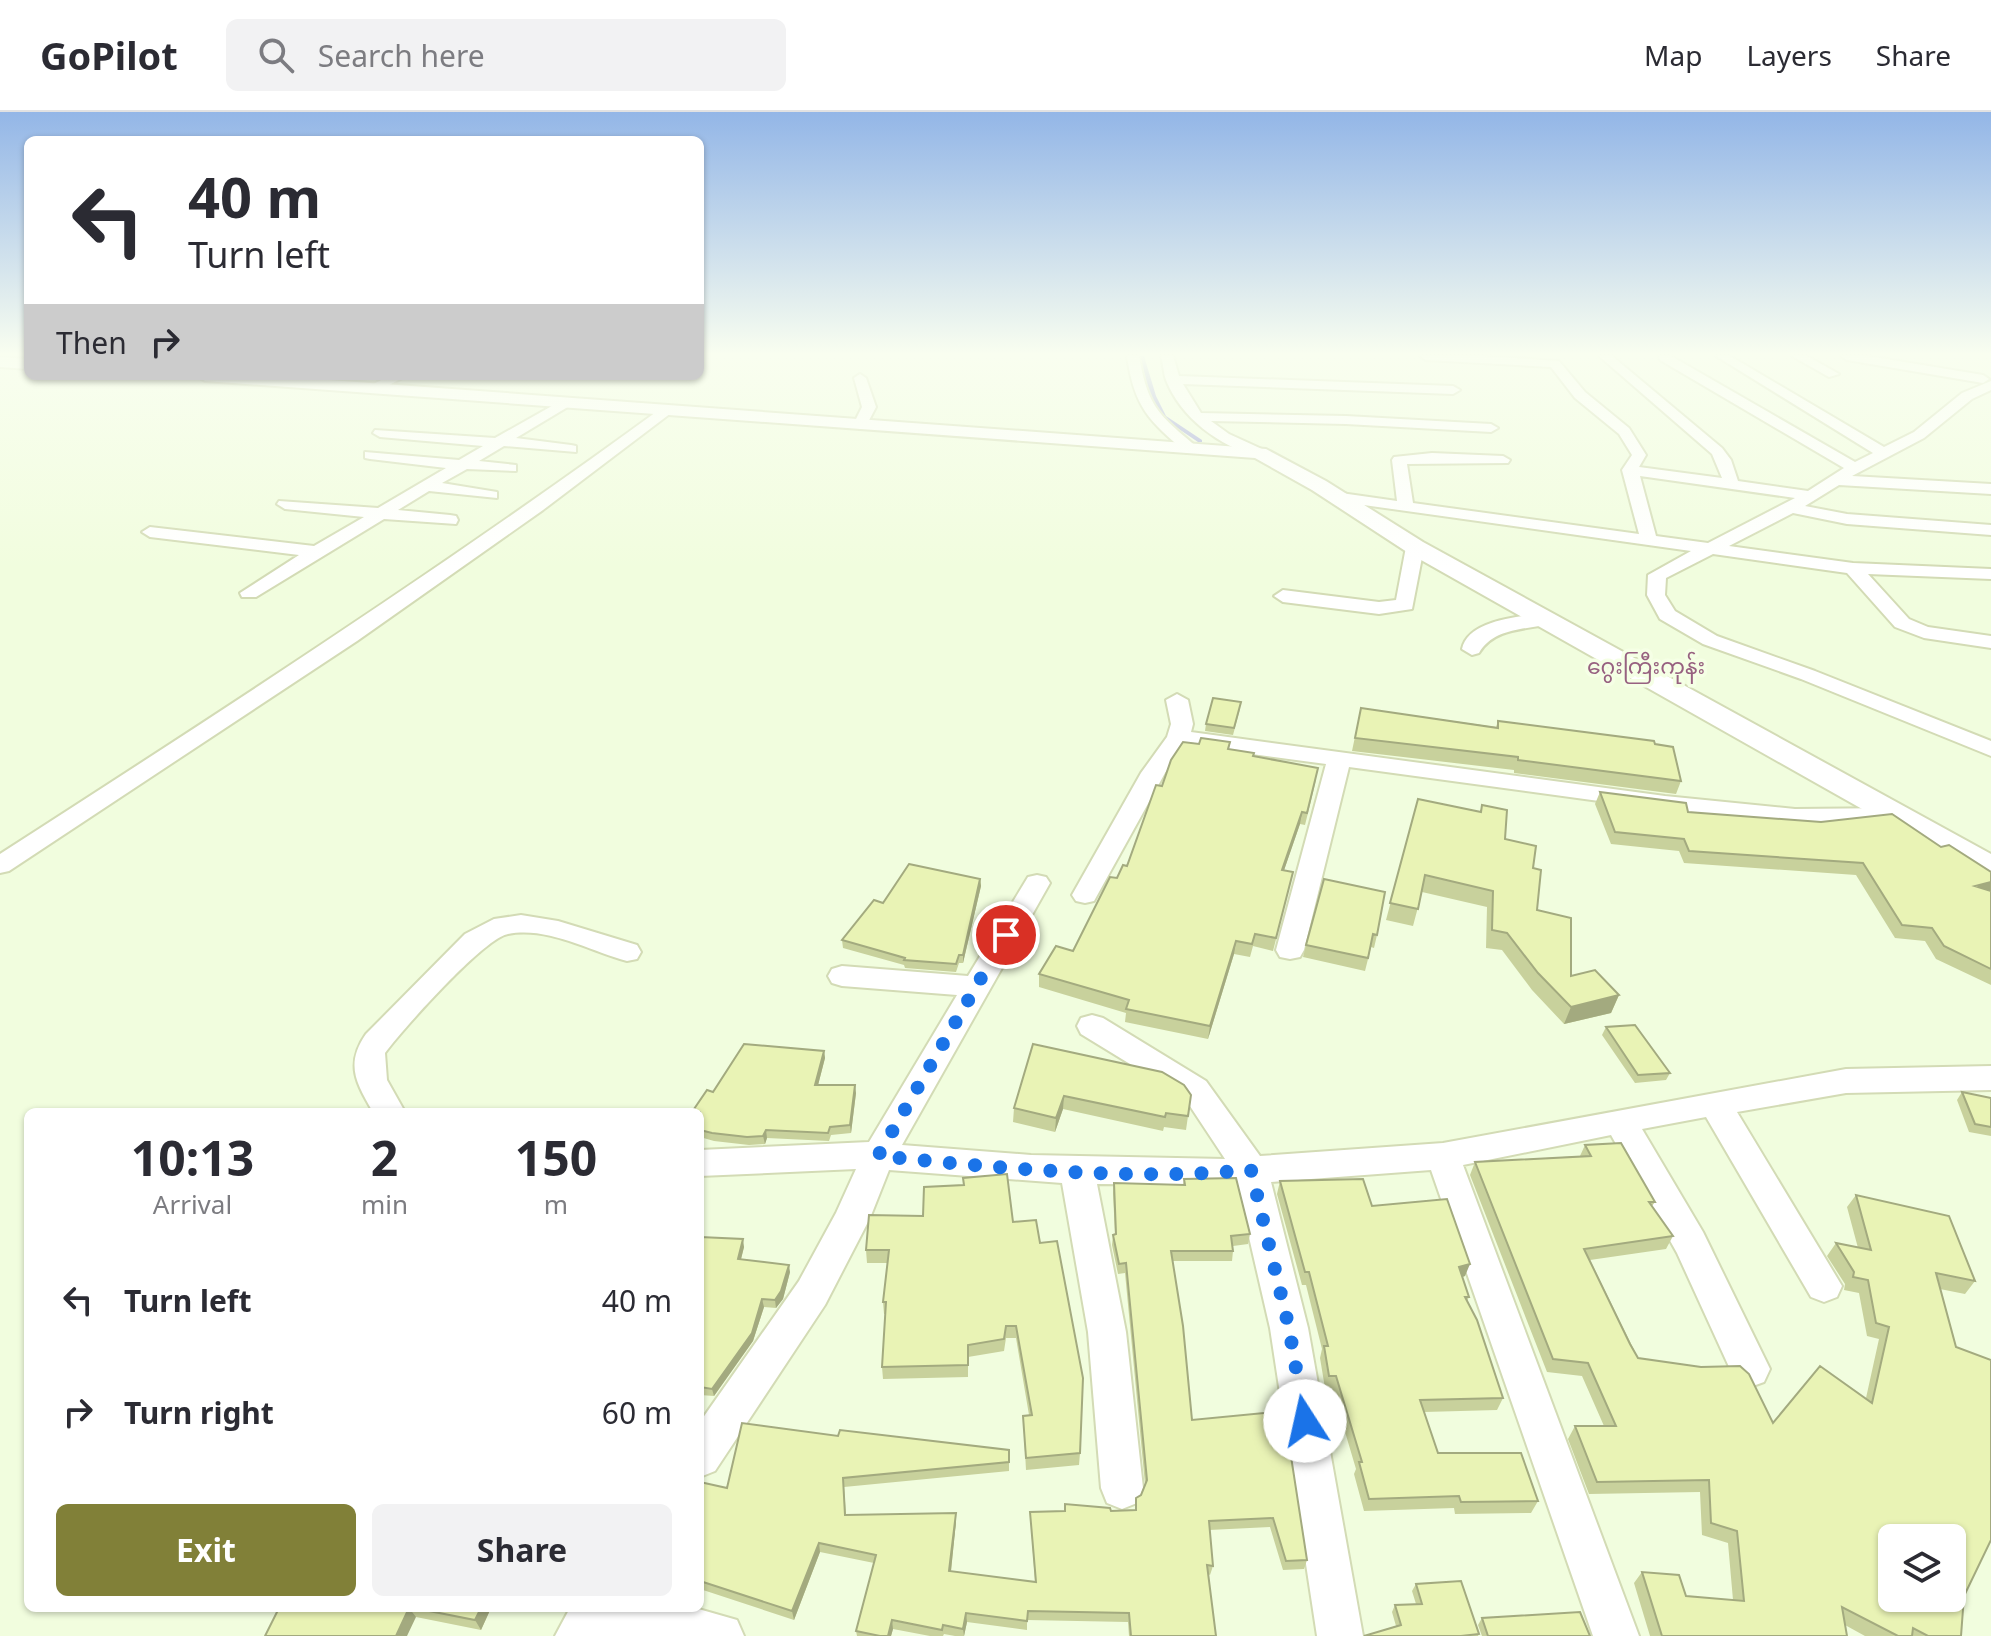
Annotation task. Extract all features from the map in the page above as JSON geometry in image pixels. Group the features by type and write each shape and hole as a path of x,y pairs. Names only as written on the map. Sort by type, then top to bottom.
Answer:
{"street":[{"path":"249,593 525,427"},
{"path":"0,865 350,637 537,507 645,427"},
{"path":"888,427 1259,453"},
{"path":"1166,427 1192,450"},
{"path":"1211,427 1415,547 1991,868"},
{"path":"1475,427 1491,428"},
{"path":"1616,427 1632,441 1639,455 1630,470"},
{"path":"1689,427 1724,460 1731,484"},
{"path":"1785,427 1855,468"},
{"path":"1840,427 1883,453"},
{"path":"1929,427 1791,508 1657,575 1656,595 1667,615 1710,640 1808,675 1991,749"},
{"path":"380,433 571,449"},
{"path":"370,455 511,468"},
{"path":"1406,507 1399,460 1432,457 1503,460"},
{"path":"1630,470 1813,496"},
{"path":"1630,470 1641,501 1649,541"},
{"path":"1837,480 1991,489"},
{"path":"427,486 491,495"},
{"path":"1334,497 1853,568 1991,574"},
{"path":"285,504 450,520"},
{"path":"1791,508 1855,520 1991,530"},
{"path":"150,532 317,552"},
{"path":"1283,596 1379,608 1405,605 1415,547"},
{"path":"1853,568 1902,623 1924,632 1991,642"},
{"path":"1472,649 1473,643 1485,633 1503,626 1547,619"},
{"path":"1085,895 1153,773 1178,737 1182,724 1177,700"},
{"path":"1178,737 1665,803 1795,816 1896,815"},
{"path":"1290,950 1339,759"},
{"path":"704,1451 812,1293 852,1218 878,1156 974,986 1037,883"},
{"path":"387,1108 371,1081 370,1052 399,1017 492,928 513,924 542,926 627,952"},
{"path":"842,976 974,986"},
{"path":"1092,1026 1195,1089 1251,1170 1289,1328 1340,1636"},
{"path":"704,1163 835,1155 1077,1170 1214,1173 1443,1156 1846,1081 1991,1078"},
{"path":"1715,1104 1824,1286"},
{"path":"1619,1121 1660,1182 1710,1278 1750,1369"},
{"path":"1443,1156 1616,1636"},
{"path":"1077,1170 1107,1332 1122,1488"},
{"path":"590,1619 721,1636"}],"building":[{"path":"1213,698 1241,702 1234,728 1206,724"},
{"path":"1361,708 1498,728 1498,721 1654,741 1655,744 1673,747 1681,781 1518,760 1518,757 1355,738"},
{"path":"1201,738 1230,742 1228,749 1254,753 1253,756 1318,768 1307,813 1302,812 1282,870 1293,872 1276,938 1255,934 1252,944 1236,941 1210,1026 1126,1009 1129,1000 1039,974 1056,946 1073,951 1110,877 1117,878 1123,865 1127,866 1156,785 1162,786 1171,760 1183,742 1199,744"},
{"path":"1600,792 1686,803 1688,812 1821,822 1892,814 1941,847 1949,845 1991,872 1991,882 1975,886 1991,891 1991,969 1944,946 1932,928 1902,925 1863,863 1689,851 1684,839 1615,832"},
{"path":"1418,799 1481,812 1482,805 1507,810 1505,839 1536,846 1533,868 1541,870 1537,910 1571,918 1571,976 1595,970 1619,995 1571,1007 1538,973 1507,933 1492,930 1493,891 1425,875 1418,909 1390,903"},
{"path":"909,864 980,879 963,955 959,955 956,964 904,960 842,940 874,900 883,903"},
{"path":"1324,879 1385,892 1377,935 1373,934 1368,958 1306,945"},
{"path":"1635,1025 1670,1073 1638,1075 1606,1027"},
{"path":"744,1044 824,1051 815,1085 855,1085 850,1125 830,1127 828,1133 766,1130 763,1136 747,1137 704,1131 704,1108 695,1108 707,1090 713,1092"},
{"path":"1033,1044 1162,1072 1184,1085 1191,1095 1188,1116 1166,1113 1165,1117 1064,1096 1056,1118 1014,1108"},
{"path":"1962,1092 1991,1098 1991,1127 1975,1124"},
{"path":"1621,1143 1655,1202 1649,1202 1673,1236 1584,1249 1638,1358 1701,1367 1740,1366 1749,1374 1773,1423 1820,1366 1872,1403 1889,1327 1876,1323 1868,1280 1853,1277 1854,1272 1836,1243 1871,1250 1856,1195 1949,1216 1975,1281 1936,1273 1956,1347 1991,1360 1991,1540 1966,1592 1966,1524 1878,1524 1878,1612 1963,1612 1961,1636 1928,1636 1913,1628 1912,1636 1898,1636 1842,1607 1847,1636 1662,1636 1642,1572 1679,1575 1686,1596 1744,1601 1737,1531 1711,1523 1709,1480 1597,1482 1575,1426 1616,1426 1588,1363 1553,1359 1475,1162 1591,1156 1585,1145"},
{"path":"1007,1174 1013,1222 1036,1220 1040,1243 1057,1241 1083,1378 1080,1453 1026,1458 1023,1416 1032,1415 1016,1326 1006,1326 1004,1339 968,1345 968,1365 882,1367 886,1302 883,1302 889,1250 866,1250 869,1215 923,1216 924,1187 964,1185 963,1178"},
{"path":"1236,1178 1250,1234 1231,1236 1233,1251 1171,1251 1183,1326 1192,1420 1284,1411 1307,1560 1286,1561 1273,1518 1209,1521 1213,1566 1207,1565 1216,1636 1131,1636 1129,1613 1028,1611 1027,1621 966,1613 963,1629 943,1625 942,1630 892,1620 888,1636 856,1631 876,1555 819,1543 792,1611 704,1582 704,1483 727,1488 742,1423 838,1436 840,1430 1009,1450 1009,1462 843,1478 845,1515 956,1513 949,1571 1036,1582 1030,1512 1065,1511 1065,1504 1110,1508 1111,1511 1136,1510 1136,1498 1141,1495 1147,1480 1126,1263 1119,1264 1113,1235 1116,1234 1114,1183 1185,1185 1184,1179"},
{"path":"1363,1179 1372,1206 1447,1199 1470,1264 1459,1267 1469,1297 1465,1297 1477,1320 1503,1398 1420,1400 1438,1453 1521,1453 1538,1501 1461,1502 1459,1496 1369,1499 1359,1462 1362,1462 1336,1376 1329,1376 1324,1346 1328,1346 1309,1272 1305,1272 1280,1181"},
{"path":"704,1237 743,1239 738,1259 789,1265 781,1291 775,1300 762,1299 752,1333 712,1389 704,1388"},
{"path":"1461,1581 1479,1634 1364,1636 1401,1625 1395,1605 1422,1604 1416,1584"},
{"path":"277,1612 407,1612 396,1636 265,1636"},
{"path":"434,1612 479,1612 475,1620"},
{"path":"1580,1612 1590,1636 1488,1636 1482,1618"}],"waterway":[{"path":"1179,427 1200,441"}],"district":[{"name":"ဂွေးကြီးကုန်း","path":"1646,665"}],"route":[{"path":"1006,935 878,1156 1031,1169 1214,1173 1251,1170 1289,1328 1305,1421"}]}
